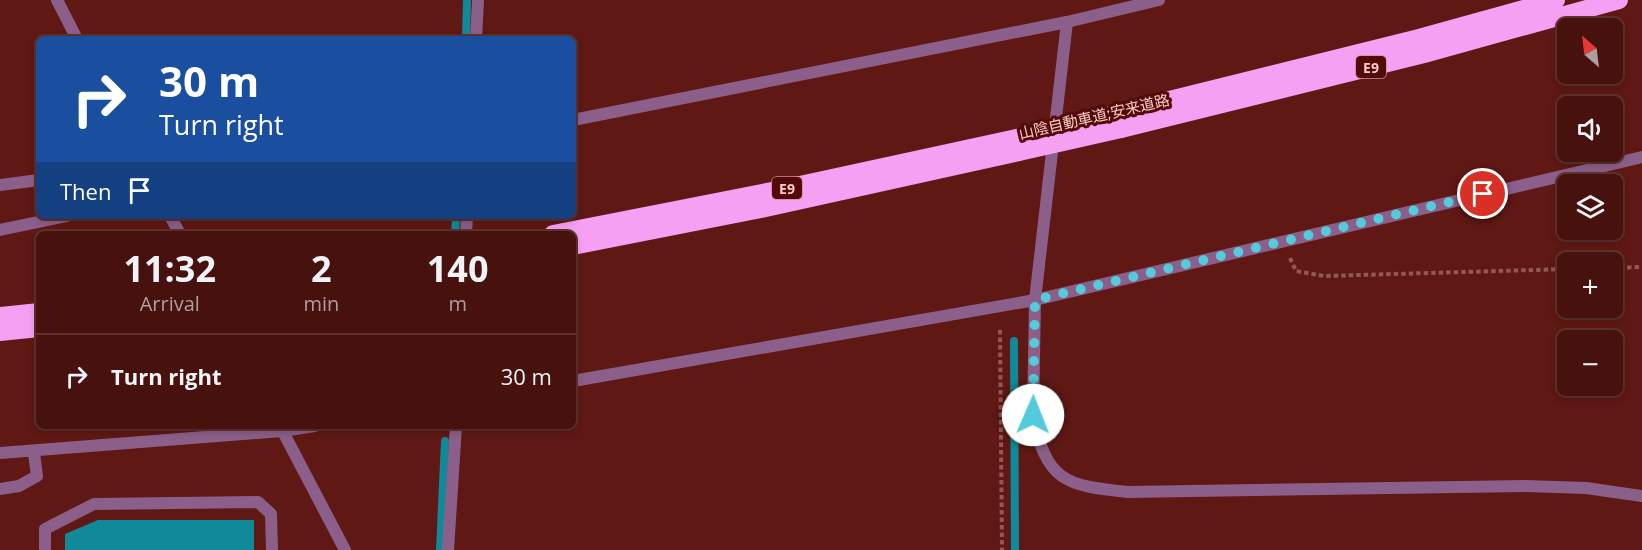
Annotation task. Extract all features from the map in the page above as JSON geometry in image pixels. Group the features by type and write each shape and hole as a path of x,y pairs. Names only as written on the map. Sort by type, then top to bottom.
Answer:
{"highway":[{"name":"山陰自動車道;安来道路","path":"1119,121 1556,0"},
{"name":"山陰自動車道;安来道路","path":"576,245 756,210 1020,144 1424,54 1619,0"},
{"name":"山陰自動車道;安来道路","path":"567,231 1020,144"},
{"path":"0,316 36,312"},
{"path":"0,332 36,328"}],"street":[{"path":"57,0 75,36"},
{"path":"476,36 478,0"},
{"path":"576,119 1067,22 1159,0"},
{"path":"1067,22 1035,300 1033,415 1037,433 1051,466 1061,477 1074,484 1128,492 1526,486 1586,488 1642,496"},
{"path":"576,380 1035,300 1642,157"},
{"path":"0,185 36,180"},
{"path":"0,230 53,219"},
{"path":"0,453 34,453 281,429 345,550"},
{"path":"448,550 456,429"},
{"path":"0,489 19,486 37,476 34,453"},
{"path":"45,550 45,529 94,504 246,502 258,502 271,514 272,550"}],"path":[{"path":"1288,252 1296,271 1324,276 1557,269"},
{"path":"1623,268 1642,267"},
{"path":"1000,330 1002,550"}],"water":[{"path":"98,520 254,520 254,550 65,550 65,534"}],"waterway":[{"path":"466,36 467,0"},
{"path":"455,231 456,219"},
{"path":"1014,341 1015,550"},
{"path":"440,550 445,441"}],"route":[{"path":"1033,415 1035,300 1483,194"}]}
